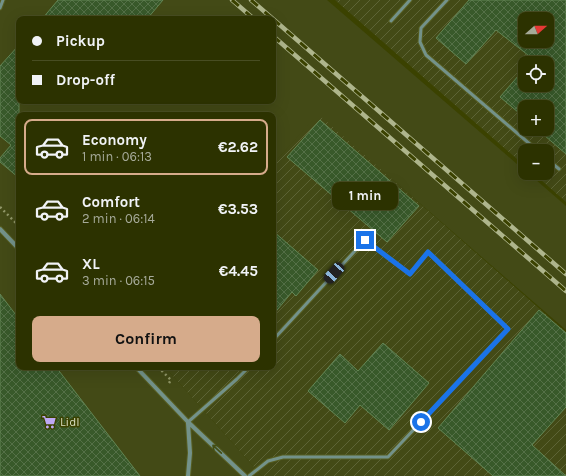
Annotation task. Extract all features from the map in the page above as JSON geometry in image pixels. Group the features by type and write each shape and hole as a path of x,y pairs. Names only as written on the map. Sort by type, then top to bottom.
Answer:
{"street":[{"path":"0,229 16,245"},
{"path":"139,370 188,422 245,476"},
{"path":"188,422 190,453 188,476"}],"lane":[{"path":"0,8 3,0"},
{"path":"391,21 410,0"},
{"path":"447,0 421,28 420,42 426,55 530,144"},
{"path":"554,165 559,169"},
{"path":"249,476 268,461 283,457 388,457 508,329 428,252 410,274 365,240 276,337"},
{"path":"188,422 246,370"}],"path":[{"path":"0,207 16,223"}],"shaded area":[{"path":"0,0 327,0 518,165 518,180 536,180 566,206 566,330 318,115 276,161 276,112 16,112 16,370 168,370 262,476 0,476"},
{"path":"335,0 566,0 566,202 541,180 554,180 554,144 518,144 518,160"},
{"path":"318,114 566,332 566,476 262,476 168,370 276,370 276,161"}],"building":[{"path":"58,0 163,0 150,16 45,16"},
{"path":"469,0 566,0 566,154 545,136 554,136 554,100 518,100 518,112 500,97 518,76 518,92 554,92 554,56 529,56 519,48 554,48 554,12 518,12 518,47 496,30 466,64 436,38"},
{"path":"16,48 16,104 19,104 19,112 16,112 16,175 0,162 0,158 11,145 0,136 0,66"},
{"path":"320,120 419,206 387,242 287,157"},
{"path":"276,234 318,270 296,296 292,292 276,311"},
{"name":"Lidl","path":"0,294 16,315 16,370 58,370 140,476 0,476"},
{"path":"539,310 566,333 566,407 532,445 566,476 493,476 438,428"},
{"path":"383,343 429,383 389,430 360,405 345,423 308,391 340,354 358,371"}],"railway":[{"path":"232,0 251,16"},
{"path":"251,0 270,16"},
{"path":"276,22 566,274"},
{"path":"276,39 566,291"}],"place":[{"name":"Lidl","path":"49,422"}],"route":[{"path":"365,240 410,274 428,252 508,329 421,422"}]}
